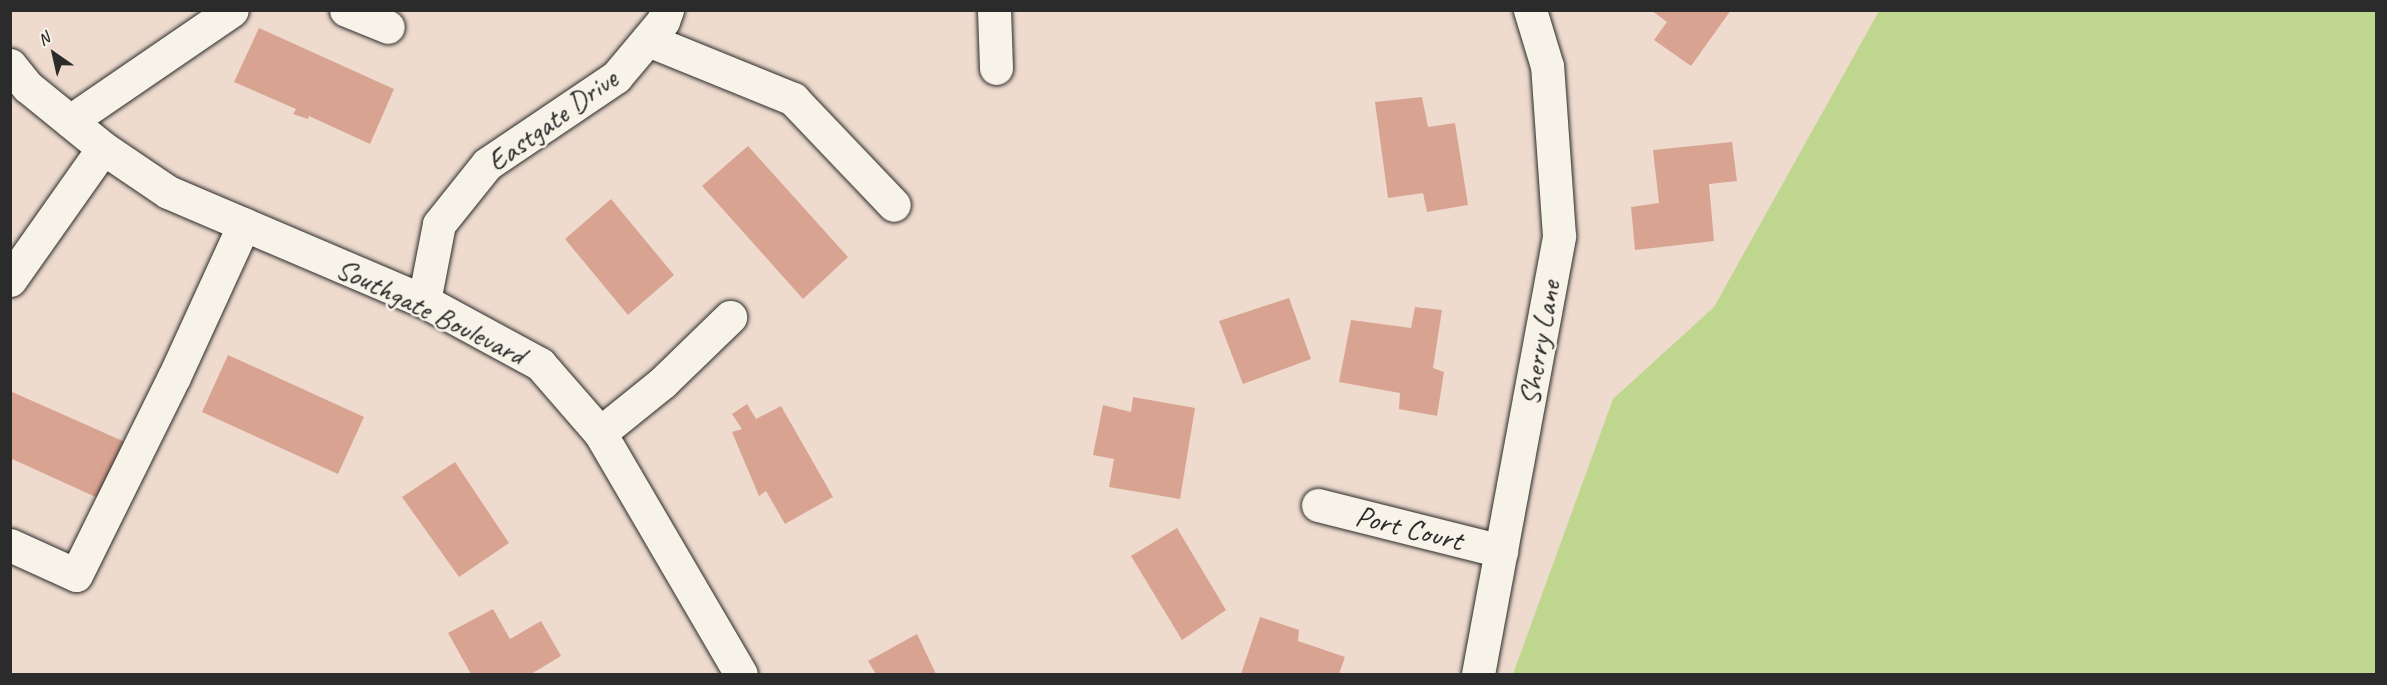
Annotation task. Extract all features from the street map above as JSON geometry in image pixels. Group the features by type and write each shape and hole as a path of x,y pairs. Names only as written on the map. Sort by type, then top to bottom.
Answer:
{"street":[{"path":"70,121 232,10"},
{"path":"346,10 388,27"},
{"name":"Eastgate Drive","path":"424,301 439,224 487,164 616,77 648,40 668,10"},
{"path":"994,10 996,68"},
{"name":"Sherry Lane","path":"1478,675 1559,236 1547,66 1530,10"},
{"path":"648,40 793,99 894,206"},
{"name":"Southgate Boulevard","path":"10,65 28,87 103,148 168,192 424,301 540,364 600,433 741,675"},
{"path":"10,280 103,148"},
{"path":"10,545 76,575 174,377 244,224"},
{"path":"600,433 662,383 730,317"},
{"name":"Port Court","path":"1318,505 1501,551"}],"green space":[{"path":"1879,11 2376,11 2376,674 1513,674 1613,399 1714,307"}],"building":[{"path":"1651,10 1731,10 1691,66 1654,40 1667,22"},
{"path":"259,28 394,89 370,144 309,116 308,119 293,114 296,109 234,82"},
{"path":"1422,97 1428,127 1455,123 1468,205 1427,212 1423,193 1388,198 1375,102"},
{"path":"1732,142 1737,181 1709,184 1714,241 1635,250 1631,207 1659,203 1653,150"},
{"path":"748,146 848,257 803,299 702,186"},
{"path":"611,199 674,275 628,315 565,239"},
{"path":"1289,298 1311,359 1243,384 1219,321"},
{"path":"1415,307 1442,310 1433,368 1444,372 1437,416 1399,409 1400,393 1339,382 1351,320 1411,328"},
{"path":"228,355 364,417 338,474 202,412"},
{"path":"10,391 125,442 100,499 10,458"},
{"path":"1133,397 1195,408 1180,499 1109,487 1114,459 1093,455 1103,405 1131,412"},
{"path":"747,404 756,419 781,406 833,497 785,524 766,491 759,496 732,432 742,429 732,414"},
{"path":"455,462 509,543 459,577 402,497"},
{"path":"1177,528 1226,610 1182,640 1131,556"},
{"path":"493,609 510,639 541,621 561,656 531,674 471,674 448,633"},
{"path":"1260,617 1299,630 1298,641 1345,657 1339,674 1241,674"},
{"path":"917,634 936,674 876,674 868,661"}]}
